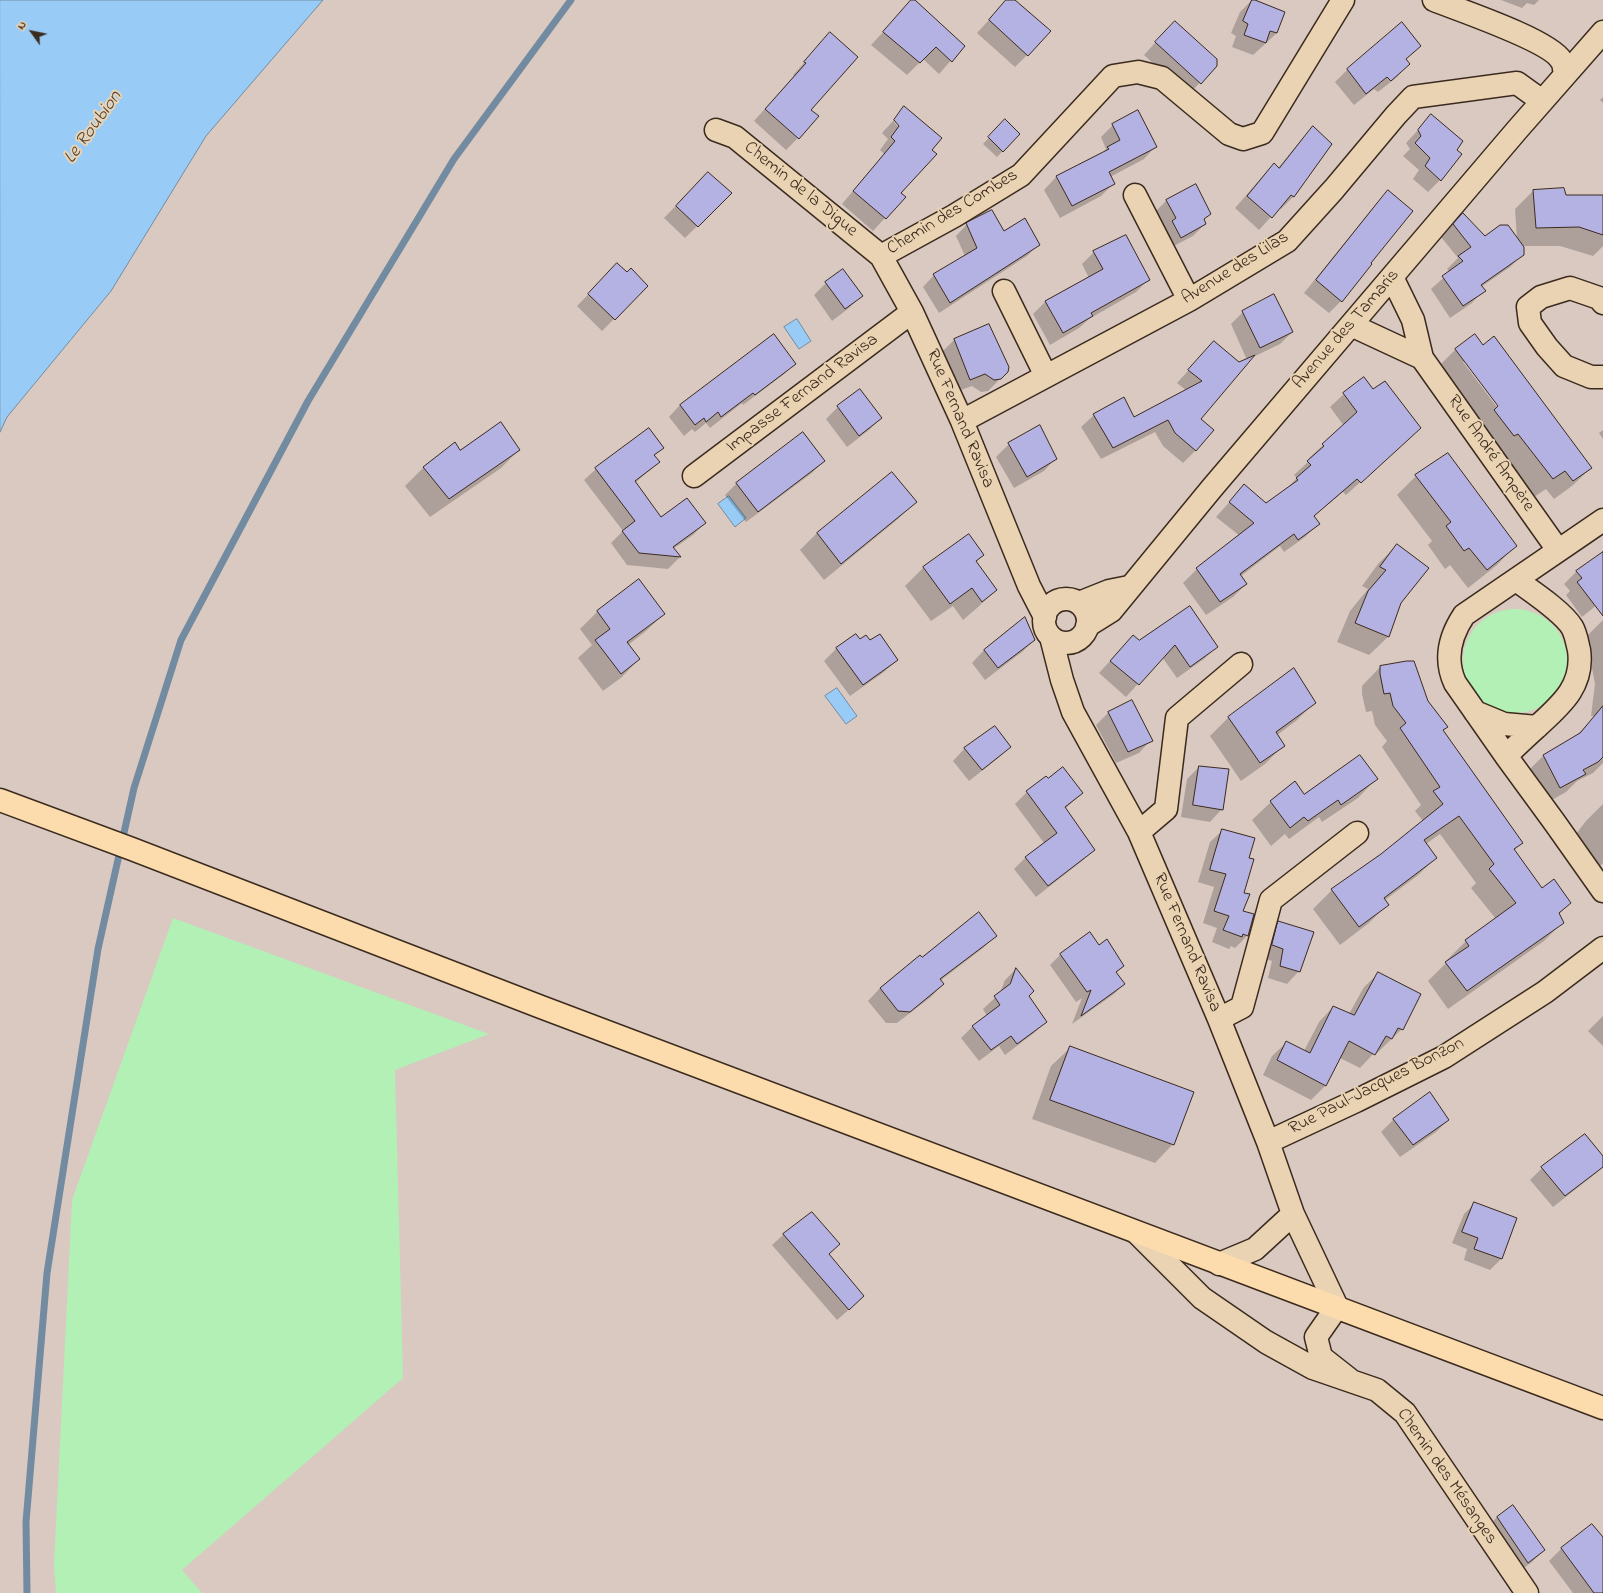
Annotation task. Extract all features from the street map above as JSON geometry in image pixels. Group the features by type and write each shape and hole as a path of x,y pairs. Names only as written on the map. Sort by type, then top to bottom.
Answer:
{"main road":[{"path":"8,803 132,849 541,1007 1603,1408"}],"street":[{"name":"Chemin des Combes","path":"881,256 954,216 1021,175 1113,76 1138,72 1162,78 1229,134 1243,139 1262,132 1343,0"},
{"path":"1434,0 1548,47 1562,60 1565,75"},
{"path":"1565,75 1603,32"},
{"name":"Avenue des Tamaris","path":"1082,633 1111,611 1129,587 1212,488 1565,75"},
{"name":"Avenue des Lilas","path":"962,421 1189,300 1287,241 1413,97 1517,83 1542,101"},
{"name":"Chemin de la Digue","path":"716,130 735,137 881,256"},
{"path":"1135,194 1189,300"},
{"name":"Rue Fernand Ravisa","path":"881,256 912,312 962,421 1029,586 1043,594 1051,618 1062,680 1073,712 1139,832 1219,1019 1268,1142 1293,1214 1337,1307"},
{"name":"Rue André Ampère","path":"1392,277 1413,320 1422,358 1558,550"},
{"path":"1603,303 1600,298 1570,288 1542,297 1528,307 1530,323 1564,366 1592,377 1603,377"},
{"path":"1004,291 1046,376"},
{"name":"Impasse Fernand Ravisa","path":"694,476 912,312"},
{"name":"Rue André Ampère","path":"1351,325 1422,358"},
{"path":"1603,520 1464,615 1456,628 1450,644 1449,659 1451,675 1474,712 1556,823 1603,891"},
{"path":"1506,756 1564,701 1573,688 1578,673 1580,657 1577,641 1571,626 1559,613 1516,580"},
{"path":"1079,603 1109,591 1129,587"},
{"path":"1062,680 1070,655 1082,633 1087,615 1079,603 1065,599 1051,618 1064,643 1071,642 1082,633"},
{"path":"1139,832 1166,809 1177,718 1241,664"},
{"path":"1474,712 1504,724 1537,727"},
{"path":"1219,1019 1242,1007 1271,900 1357,833"},
{"name":"Rue Paul-Jacques Bonzon","path":"1268,1142 1356,1101 1444,1057 1544,992 1603,948"},
{"path":"1219,1264 1254,1249 1293,1214"},
{"name":"Chemin des Mésanges","path":"1137,1233 1202,1298 1266,1342 1312,1368 1349,1379 1377,1390 1406,1413 1527,1593"},
{"name":"Chemin des Mésanges","path":"1337,1307 1316,1337 1321,1357 1349,1379"}],"green space":[{"path":"1515,609 1535,613 1552,624 1563,641 1567,661 1563,681 1552,698 1535,709 1515,713 1495,709 1478,698 1467,681 1463,661 1467,641 1478,624 1495,613"},
{"path":"173,918 489,1034 395,1070 403,1378 182,1570 202,1593 56,1593 54,1565 72,1200"}],"water":[{"name":"Le Roubion","path":"0,0 323,0 206,136 111,291 7,417 0,432"},
{"path":"797,319 811,341 799,349 784,327"},
{"path":"729,496 746,518 735,527 718,504"},
{"path":"837,688 857,716 846,724 825,696"}],"building":[{"path":"911,0 915,0 965,46 952,62 936,47 920,63 883,32"},
{"path":"1006,0 1015,0 1051,31 1028,56 989,20"},
{"path":"1252,0 1285,12 1277,33 1270,31 1266,43 1244,35 1248,24 1243,21"},
{"path":"1175,21 1217,59 1217,66 1201,84 1155,42"},
{"path":"1402,22 1421,46 1406,59 1410,64 1391,81 1387,77 1366,94 1347,69"},
{"path":"830,32 858,57 811,110 819,116 799,139 765,109 806,63 804,62"},
{"path":"904,106 942,138 932,150 937,154 901,193 906,197 886,219 853,191 895,141 891,137 899,126 894,120"},
{"path":"1138,110 1157,147 1109,172 1115,184 1072,206 1056,176 1109,149 1107,147 1120,140 1112,124"},
{"path":"1431,114 1463,141 1457,150 1462,154 1441,181 1425,166 1430,158 1415,143 1421,136 1418,130"},
{"path":"1005,119 1020,134 1003,152 988,137"},
{"path":"1313,126 1332,144 1294,197 1291,195 1272,218 1247,196 1274,163 1279,168"},
{"path":"708,172 732,193 698,227 676,206"},
{"path":"1196,184 1211,214 1204,219 1206,224 1181,238 1172,221 1176,218 1166,200"},
{"path":"1564,188 1566,195 1603,195 1603,235 1579,227 1536,228 1533,190"},
{"path":"1388,190 1413,211 1342,302 1316,280"},
{"path":"992,210 1004,231 1025,218 1040,245 950,303 933,274 977,248 966,223"},
{"path":"1463,213 1485,236 1500,225 1508,225 1524,247 1524,255 1481,285 1486,291 1463,306 1442,276 1463,261 1458,256 1471,247 1453,224"},
{"path":"1126,235 1150,280 1091,313 1093,316 1063,333 1045,301 1103,269 1093,251"},
{"path":"617,263 627,272 631,268 648,286 615,320 588,294"},
{"path":"843,269 863,296 845,309 825,282"},
{"path":"1274,294 1293,332 1260,348 1242,311"},
{"path":"989,324 1009,367 1008,372 1001,379 994,380 985,374 970,380 954,339"},
{"path":"774,334 796,364 755,395 753,393 721,417 718,412 706,422 704,418 695,425 680,405"},
{"path":"1475,334 1483,345 1494,336 1592,468 1573,481 1565,471 1553,479 1518,434 1514,436 1494,410 1498,406 1455,349"},
{"path":"1214,341 1239,362 1255,355 1201,419 1214,430 1196,451 1175,433 1168,420 1113,448 1093,414 1124,397 1134,417 1202,381 1188,370"},
{"path":"1364,377 1373,389 1385,381 1421,428 1361,483 1357,479 1314,516 1320,524 1298,540 1294,534 1240,574 1247,584 1220,602 1196,568 1254,523 1229,502 1244,484 1266,503 1298,480 1296,478 1311,465 1307,461 1324,446 1322,444 1357,412 1343,393"},
{"path":"860,389 882,418 859,436 837,406"},
{"path":"501,422 520,450 449,499 423,467 455,442 460,450"},
{"path":"1040,425 1057,459 1027,477 1008,443"},
{"path":"649,428 664,448 654,455 660,462 635,481 661,517 687,498 706,523 673,547 681,557 639,553 622,531 635,521 595,468"},
{"path":"803,432 825,461 758,512 736,483"},
{"path":"1448,453 1517,546 1487,570 1469,548 1464,551 1446,526 1451,522 1415,475"},
{"path":"892,472 917,502 841,564 817,533"},
{"path":"969,534 984,555 976,561 997,590 982,602 972,588 950,604 923,567"},
{"path":"1397,544 1429,568 1401,603 1389,637 1355,623 1368,591 1386,570 1380,567"},
{"path":"1603,552 1603,616 1577,582 1582,578 1576,571"},
{"path":"639,579 665,614 627,642 640,659 621,674 595,640 610,629 597,611"},
{"path":"1190,606 1218,647 1190,667 1175,645 1139,685 1110,661 1133,635 1139,640"},
{"path":"1025,617 1035,640 998,668 984,650"},
{"path":"856,634 860,639 866,635 870,640 880,634 898,660 863,685 836,648"},
{"path":"1414,661 1428,701 1448,727 1443,730 1523,843 1514,849 1542,888 1554,879 1571,903 1559,913 1564,923 1467,991 1445,962 1469,946 1465,940 1516,903 1489,869 1494,864 1459,816 1424,840 1437,858 1384,898 1389,905 1359,927 1331,889 1381,854 1443,804 1433,791 1440,787 1400,728 1406,723 1393,706 1390,693 1384,694 1380,666"},
{"path":"1294,668 1316,703 1276,732 1285,746 1260,763 1228,717"},
{"path":"1132,700 1153,741 1128,752 1108,712"},
{"path":"1603,706 1603,757 1598,762 1583,770 1586,774 1560,788 1543,755 1580,733"},
{"path":"995,726 1011,747 982,770 964,748"},
{"path":"1360,755 1378,779 1341,805 1338,800 1308,821 1304,817 1290,828 1270,801 1295,781 1304,794"},
{"path":"1199,766 1229,769 1223,810 1193,805"},
{"path":"1063,767 1083,793 1065,807 1095,850 1048,886 1025,857 1057,833 1026,791 1046,776 1048,778"},
{"path":"1222,829 1255,838 1249,858 1254,859 1244,893 1250,894 1243,911 1254,914 1248,936 1243,934 1242,937 1223,930 1229,916 1214,911 1226,874 1210,870"},
{"path":"979,912 997,936 940,979 944,984 910,1012 898,1011 880,988 920,955 922,957"},
{"path":"1278,921 1314,932 1300,972 1280,966 1283,949 1272,945"},
{"path":"1090,932 1099,945 1107,939 1124,966 1116,972 1125,984 1081,1016 1091,990 1087,992 1060,954"},
{"path":"1016,968 1034,991 1029,996 1047,1022 1017,1044 1011,1036 991,1050 972,1026 1000,1005 994,996 1010,984"},
{"path":"1378,972 1421,994 1403,1030 1398,1028 1392,1039 1386,1036 1375,1055 1349,1041 1326,1086 1277,1060 1286,1041 1310,1053 1333,1006 1354,1015"},
{"path":"1070,1046 1194,1092 1174,1145 1050,1100"},
{"path":"1430,1092 1449,1120 1413,1145 1393,1119"},
{"path":"1585,1134 1603,1156 1603,1167 1565,1196 1541,1167"},
{"path":"1474,1202 1517,1218 1502,1259 1474,1249 1478,1238 1462,1232"},
{"path":"812,1212 840,1244 829,1254 864,1296 849,1310 783,1234"},
{"path":"1513,1505 1545,1550 1528,1563 1497,1517"},
{"path":"1592,1524 1603,1537 1603,1593 1594,1593 1561,1548"}],"waterway":[{"path":"27,1593 26,1522 47,1273 98,949 134,788 181,640 308,401 454,159 571,0"}]}
